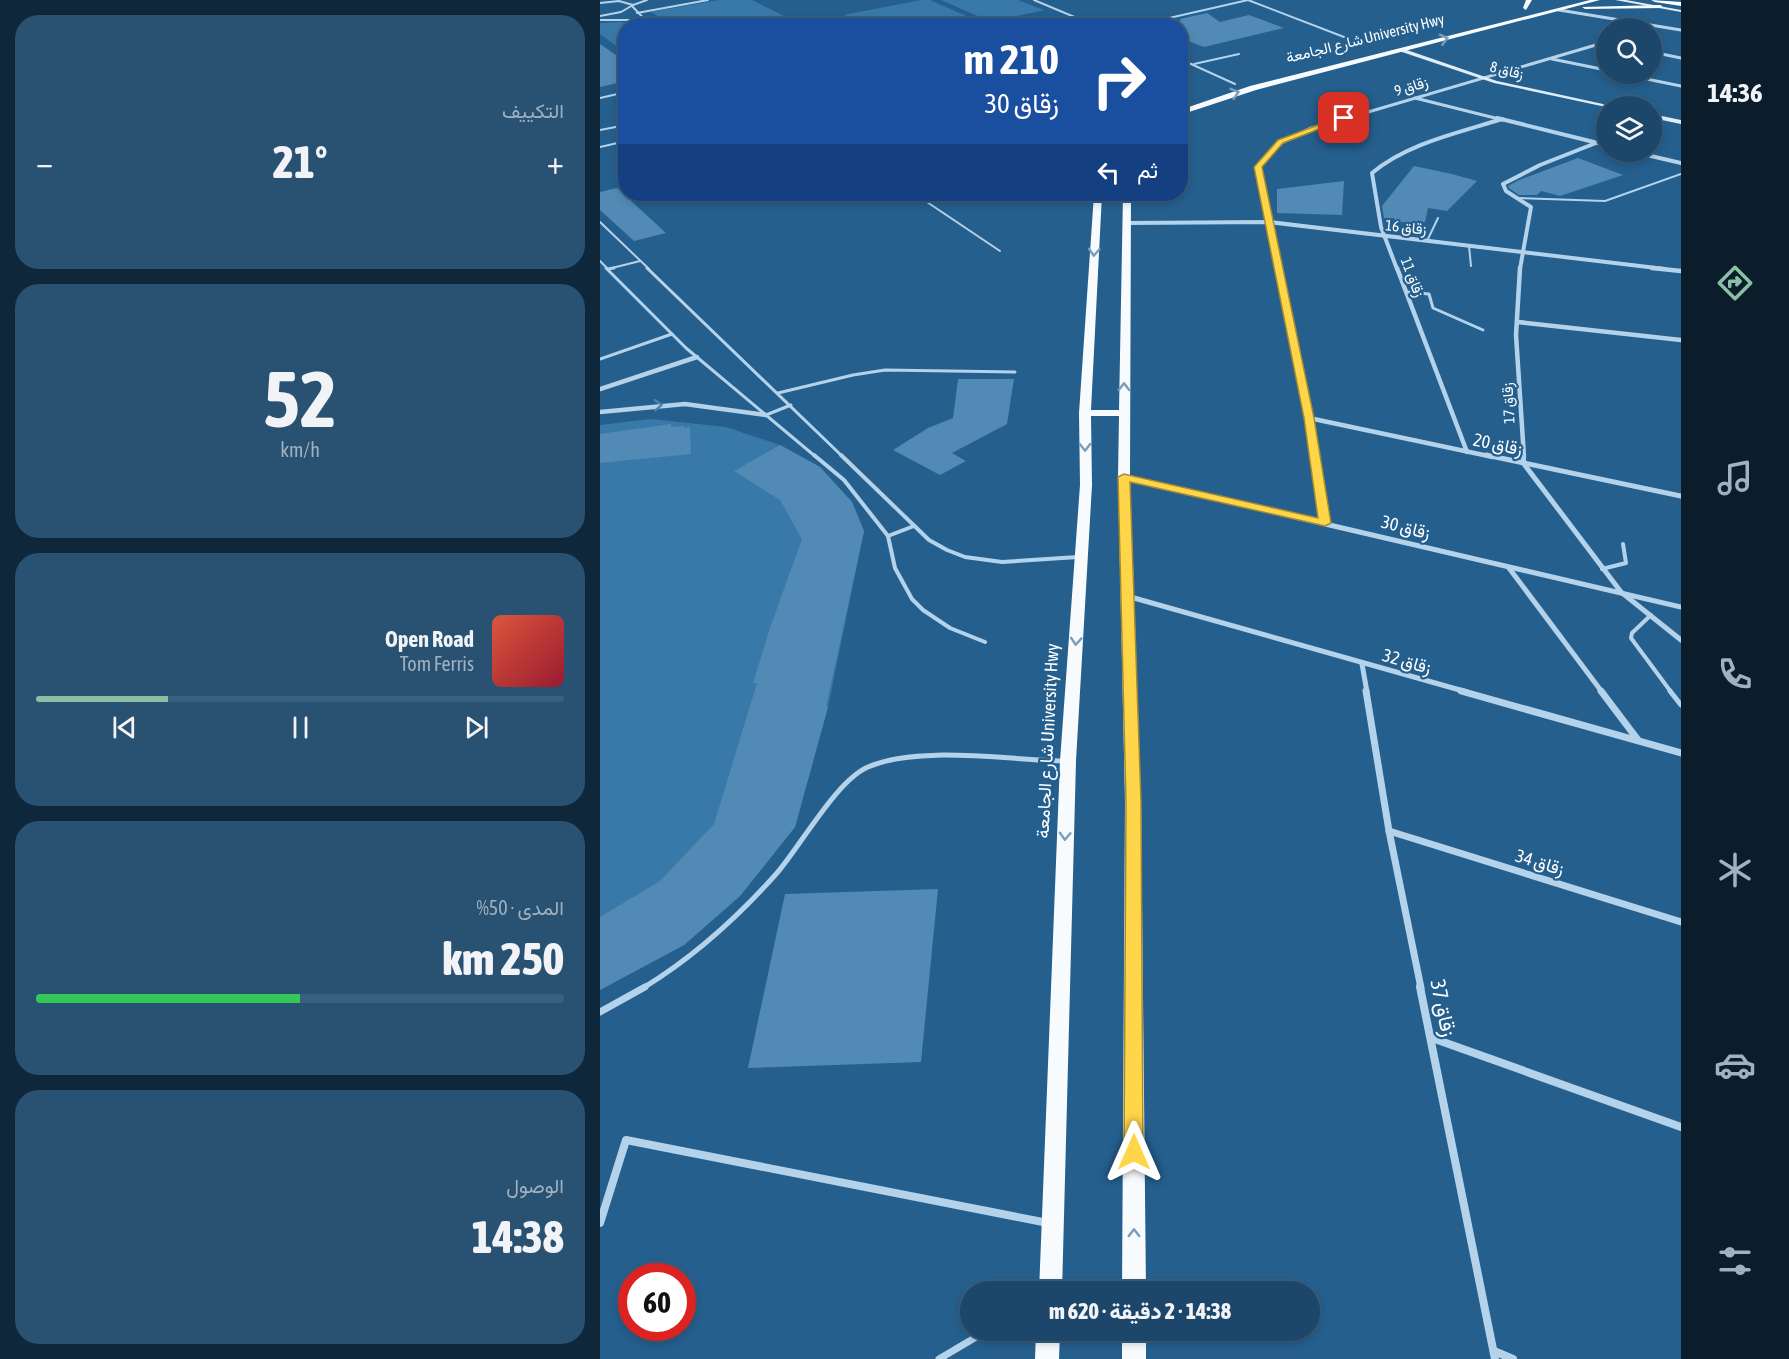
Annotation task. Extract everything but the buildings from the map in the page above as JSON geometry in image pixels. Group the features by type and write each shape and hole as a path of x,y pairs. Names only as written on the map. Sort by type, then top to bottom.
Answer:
{"highway":[{"path":"1655,0 1681,4"}],"main road":[{"path":"1526,8 1529,0"},
{"name":"شارع الجامعة University Hwy","path":"1188,110 1253,88 1597,0"},
{"path":"1516,11 1535,6"},
{"path":"1570,7 1661,7"},
{"name":"شارع الجامعة University Hwy","path":"1373,48 1425,35"},
{"path":"1218,89 1246,81"},
{"name":"شارع الجامعة University Hwy","path":"1050,1281 1068,761 1086,485 1085,412 1098,201"},
{"path":"1126,201 1124,477 1133,802 1134,1281"},
{"path":"1085,412 1124,413"},
{"path":"1047,1359 1048,1341"},
{"path":"1134,1341 1134,1359"}],"street":[{"path":"1617,0 1681,11"},
{"path":"1559,10 1607,18"},
{"path":"1662,27 1681,30"},
{"name":"زقاق 9","path":"1325,523 1309,418 1258,167 1276,145 1332,121 1596,46"},
{"name":"زقاق 8","path":"1401,50 1481,77 1596,103"},
{"path":"1662,54 1681,58"},
{"path":"1548,58 1596,68"},
{"path":"1662,82 1681,86"},
{"path":"1414,98 1596,142"},
{"path":"1662,118 1681,122"},
{"name":"زقاق 11","path":"1467,452 1381,227 1373,171 1414,149 1502,119"},
{"path":"1519,198 1506,191 1503,184 1540,165 1596,142"},
{"path":"1662,159 1681,163"},
{"name":"زقاق 17","path":"1519,198 1531,207 1522,252 1516,336 1524,464"},
{"name":"زقاق 16","path":"1128,222 1269,222 1681,272"},
{"path":"1518,322 1681,340"},
{"path":"600,389 697,357"},
{"path":"600,412 623,408 685,404 721,407 766,415"},
{"name":"زقاق 20","path":"1309,418 1681,496"},
{"path":"1524,464 1621,592 1681,640"},
{"name":"زقاق 30","path":"1124,477 1681,607"},
{"path":"1509,568 1638,741"},
{"name":"زقاق 32","path":"1126,596 1681,753"},
{"name":"زقاق 37","path":"1362,664 1389,831 1495,1355"},
{"name":"زقاق 34","path":"1389,831 1681,922"},
{"path":"1432,1038 1681,1127"},
{"path":"600,1223 626,1140 1052,1224"},
{"path":"1495,1355 1513,1359"}],"lane":[{"path":"600,3 624,0"},
{"path":"600,18 621,12 647,0"},
{"path":"637,13 708,0"},
{"path":"1034,0 1077,18"},
{"path":"1169,18 1248,0 1344,37"},
{"path":"619,1 632,6 641,18"},
{"path":"600,18 618,19"},
{"path":"1194,64 1239,54"},
{"path":"1188,62 1235,84"},
{"path":"600,98 618,94"},
{"path":"600,130 618,127"},
{"path":"600,147 618,143"},
{"path":"1519,198 1605,201 1681,174"},
{"path":"925,201 1000,251"},
{"path":"1427,241 1438,218"},
{"path":"600,222 914,526 940,548 994,564 1082,557"},
{"path":"1469,246 1471,266"},
{"path":"600,261 697,357 844,480 888,537 895,568 912,599 923,610 951,628 985,642"},
{"path":"608,269 640,261"},
{"path":"1406,292 1429,294 1433,308 1483,330"},
{"path":"600,359 672,334"},
{"path":"778,393 853,375 885,370 1015,372"},
{"path":"766,415 791,405"},
{"path":"888,537 914,526"},
{"path":"1602,569 1626,563 1623,544"},
{"path":"1651,615 1632,633 1631,638 1681,705"},
{"path":"600,1012 643,989 700,950 760,891 800,844 851,777 867,767 886,761 923,757 1068,761"},
{"path":"939,1359 969,1341"}],"shaded area":[{"path":"719,0 752,0 786,17 660,18 651,12"},
{"path":"930,0 971,18 850,18 844,15"},
{"path":"941,0 1018,0 1044,10 1009,18 982,18"},
{"path":"618,22 618,47 600,34 600,23"},
{"path":"650,419 726,427 780,445 820,467 852,502 864,531 828,707 795,827 740,896 684,945 600,990 600,425"}],"route":[{"path":"1134,1152 1133,802 1124,477 1325,523 1309,418 1258,167 1281,142 1310,129 1344,118"}]}
